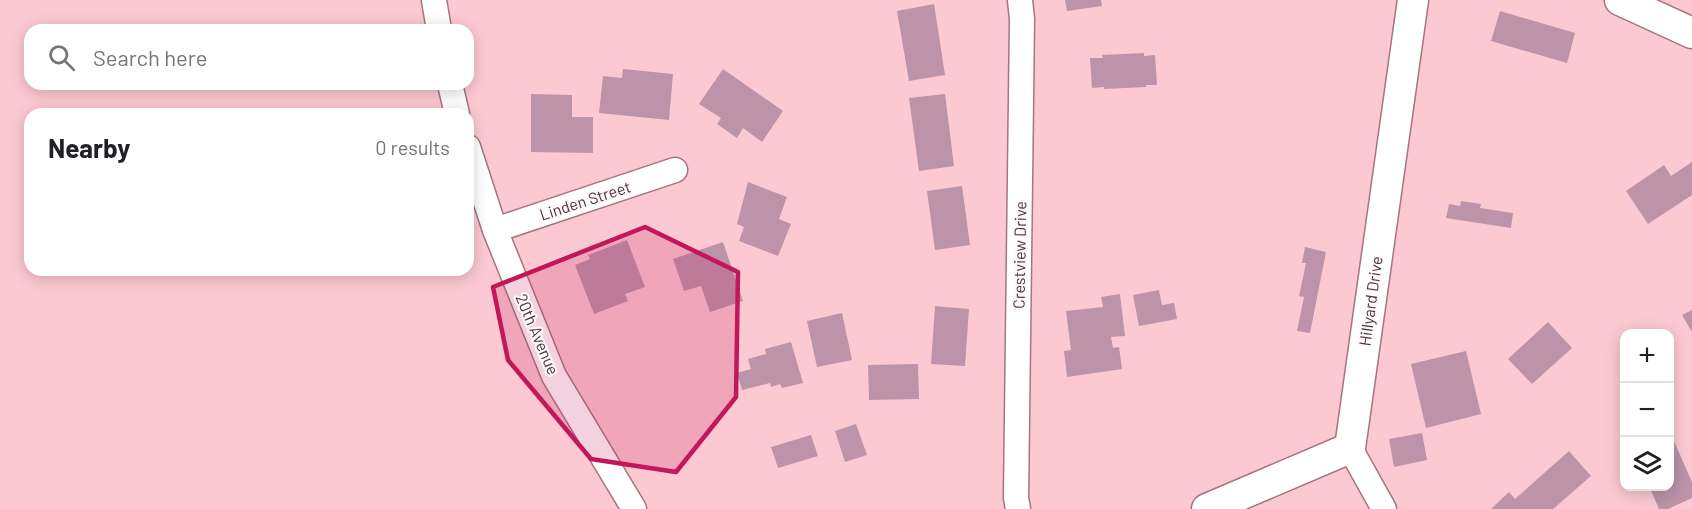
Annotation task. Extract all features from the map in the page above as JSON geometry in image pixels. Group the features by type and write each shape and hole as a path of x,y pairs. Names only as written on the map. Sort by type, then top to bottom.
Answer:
{"street":[{"path":"434,0 438,24"},
{"name":"Crestview Drive","path":"1018,509 1016,498 1022,18 1020,0"},
{"name":"Hillyard Drive","path":"1350,448 1413,0"},
{"path":"1620,0 1692,33"},
{"path":"451,90 456,108"},
{"name":"20th Avenue","path":"474,165 495,230 554,376 634,509"},
{"name":"Linden Street","path":"495,230 675,170"},
{"path":"1207,509 1350,448 1384,509"}],"highlighted area":[{"path":"645,227 738,272 736,397 676,472 591,459 508,360 493,287"}],"building":[{"path":"1065,0 1101,0 1102,6 1067,11"},
{"path":"934,4 945,75 909,81 897,11"},
{"path":"1500,11 1575,33 1567,63 1491,41"},
{"path":"1144,53 1144,56 1155,55 1157,85 1092,88 1090,58 1103,58 1102,55"},
{"path":"623,69 673,74 669,120 599,113 603,76 622,78"},
{"path":"723,69 783,111 762,142 743,128 737,138 717,124 721,118 699,104"},
{"path":"531,94 572,95 572,117 593,117 593,153 531,152"},
{"path":"945,94 954,166 919,171 909,98"},
{"path":"1692,162 1692,195 1648,224 1626,191 1664,165 1671,176"},
{"path":"748,182 787,197 779,219 791,224 778,256 739,241 744,227 737,224"},
{"path":"962,186 970,245 935,250 927,191"},
{"path":"1461,201 1481,204 1480,208 1513,213 1511,228 1446,218 1449,204 1460,206"},
{"path":"627,240 645,287 625,294 628,301 594,314 575,265 590,259 588,255"},
{"path":"723,242 743,301 710,312 701,286 684,291 673,259"},
{"path":"1305,247 1326,252 1310,333 1297,331 1304,297 1299,296 1306,263 1302,263"},
{"path":"1159,290 1162,305 1174,303 1177,319 1139,326 1133,295"},
{"path":"1120,294 1125,336 1111,337 1113,348 1119,347 1122,369 1067,377 1064,351 1071,350 1066,311 1103,307 1101,297"},
{"path":"935,306 969,309 965,366 931,364"},
{"path":"1692,310 1692,332 1682,315"},
{"path":"842,313 852,360 817,367 807,321"},
{"path":"1548,322 1572,348 1532,384 1508,359"},
{"path":"791,342 803,383 782,388 780,384 771,387 770,383 742,390 737,373 751,369 748,359 766,354 765,349"},
{"path":"1466,351 1481,414 1426,428 1411,364"},
{"path":"918,364 919,399 869,400 868,365"},
{"path":"856,424 867,455 845,462 835,431"},
{"path":"1422,433 1427,460 1394,467 1389,439"},
{"path":"811,435 818,456 778,468 771,447"},
{"path":"1674,441 1692,482 1692,498 1668,509 1659,509 1651,491 1674,491"},
{"path":"1569,451 1591,476 1553,509 1491,509 1509,492 1515,499"}]}
